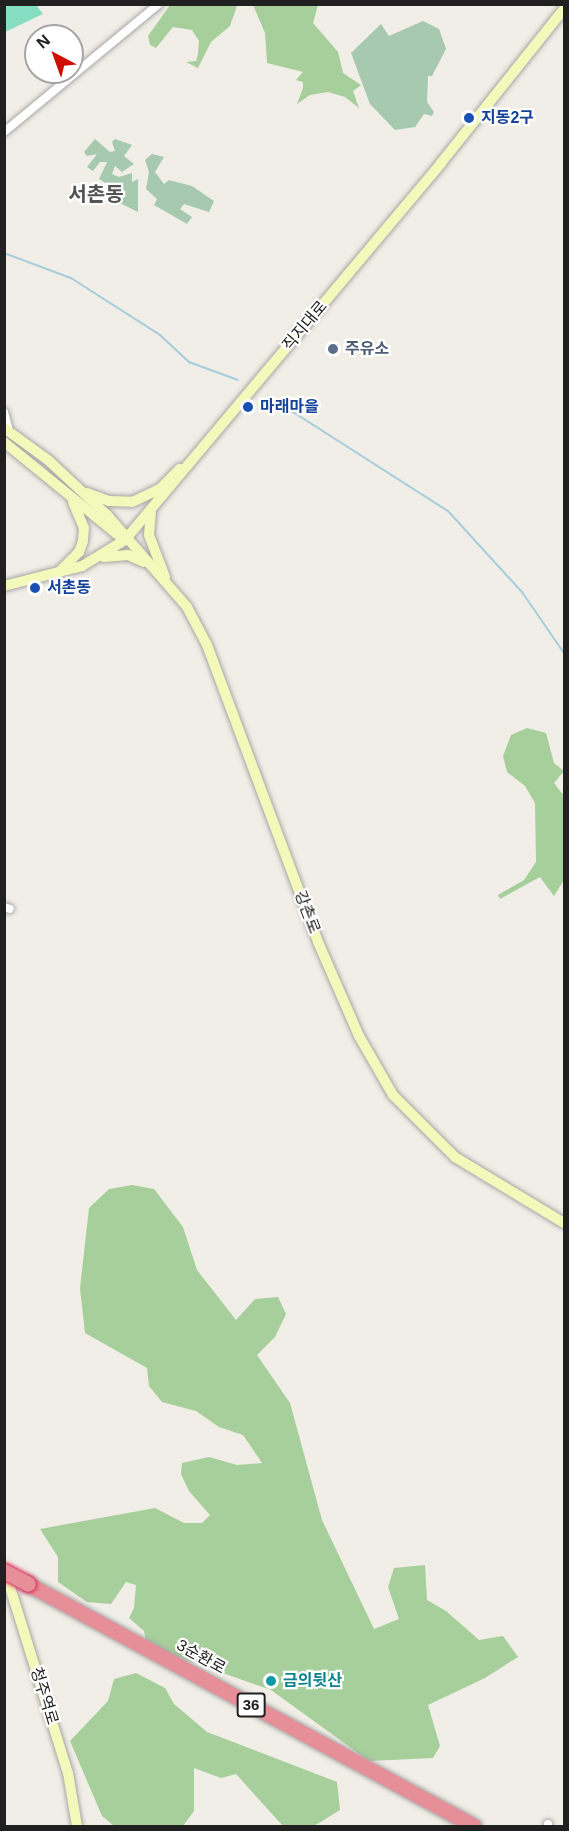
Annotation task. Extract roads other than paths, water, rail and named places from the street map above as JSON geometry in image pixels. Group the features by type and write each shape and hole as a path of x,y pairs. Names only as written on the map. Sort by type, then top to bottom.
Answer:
{"highway":[{"name":"3순환로","path":"4,1569 27,1588 455,1827"},
{"name":"3순환로","path":"4,1581 27,1588 474,1827"}],"main road":[{"name":"직지대로","path":"4,586 56,575 100,558 125,540 196,458 564,9"},
{"path":"6,434 60,485 125,540"},
{"path":"6,434 82,491 108,516 125,540"},
{"path":"82,491 109,501 132,502 160,489 181,466 196,458"},
{"path":"56,575 79,552 84,528 80,511 60,485"},
{"path":"151,511 148,535 169,586"},
{"name":"강촌로","path":"125,540 187,607 207,645 318,942 373,1064 400,1102 454,1157 564,1223"},
{"path":"100,558 128,555 148,564"},
{"name":"청주역로","path":"4,1569 68,1773 77,1827"}],"street":[{"path":"4,132 159,4"},
{"path":"4,412 6,434"}],"waterway":[{"path":"4,253 71,278 160,335 189,362 238,380"},
{"path":"268,396 448,511 522,592 564,653"}],"place":[{"name":"지동2구","path":"469,118"},
{"name":"주유소","path":"333,349"},
{"name":"마래마을","path":"248,407"},
{"name":"서촌동","path":"35,588"},
{"name":"금의뒷산","path":"271,1681"}],"district":[{"name":"서촌동","path":"96,194"}]}
